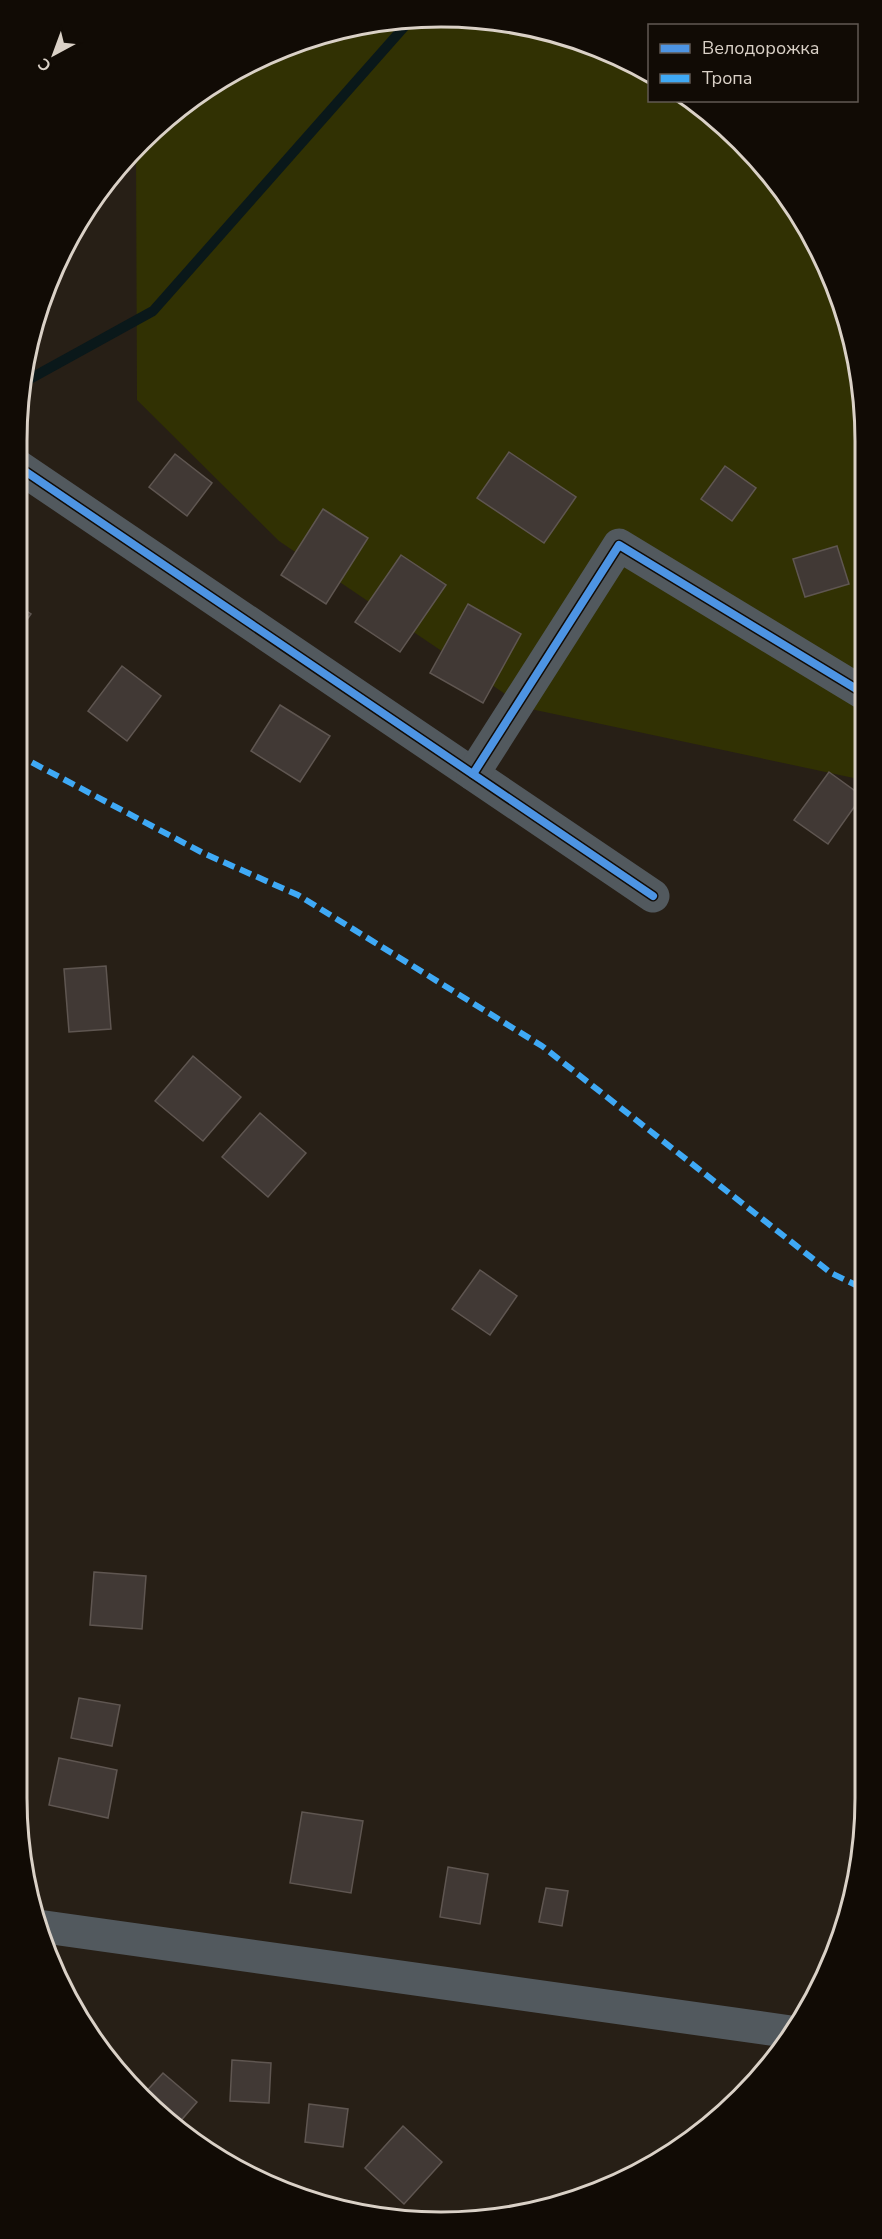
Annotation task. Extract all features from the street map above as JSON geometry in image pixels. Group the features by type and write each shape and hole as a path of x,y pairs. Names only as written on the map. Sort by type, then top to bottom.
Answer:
{"street":[{"path":"27,472 653,896"},
{"path":"473,774 619,545 855,688"},
{"path":"48,1927 783,2031"}],"shaded area":[{"path":"441,27 495,31 548,41 599,59 648,82 648,102 678,102 734,148 769,189 800,234 812,258 841,334 851,387 855,441 855,778 526,708 279,541 137,400 136,161 189,113 234,82 283,59 334,41 387,31"}],"building":[{"path":"509,452 576,497 544,543 477,498"},
{"path":"175,454 212,483 187,516 149,487"},
{"path":"725,466 756,488 732,521 701,499"},
{"path":"323,509 368,538 326,604 281,575"},
{"path":"837,546 849,584 805,597 793,559"},
{"path":"401,555 446,585 400,652 355,622"},
{"path":"468,604 521,634 483,703 430,673"},
{"path":"122,666 161,696 127,741 88,711"},
{"path":"280,705 330,736 300,782 251,751"},
{"path":"829,772 855,791 855,806 828,844 794,820"},
{"path":"106,966 111,1029 69,1032 64,969"},
{"path":"193,1056 241,1097 203,1141 155,1101"},
{"path":"260,1113 306,1153 268,1197 222,1157"},
{"path":"480,1270 517,1296 490,1335 452,1309"},
{"path":"94,1572 146,1576 142,1629 90,1625"},
{"path":"79,1698 120,1705 112,1746 71,1738"},
{"path":"59,1758 117,1770 108,1818 49,1805"},
{"path":"302,1812 363,1821 351,1893 290,1883"},
{"path":"448,1867 488,1874 480,1924 440,1917"},
{"path":"546,1888 568,1891 562,1926 539,1922"},
{"path":"232,2060 271,2063 269,2103 230,2101"},
{"path":"163,2073 197,2102 182,2120 147,2090"},
{"path":"309,2104 348,2109 343,2147 305,2142"},
{"path":"403,2126 442,2162 404,2204 365,2168"}],"waterway":[{"path":"32,377 153,311 402,29"}],"marked path":[{"path":"27,760 203,853 298,895 542,1046 831,1273 855,1285"}],"cycle path":[{"path":"27,472 653,896"},
{"path":"473,774 619,545 855,688"}]}
